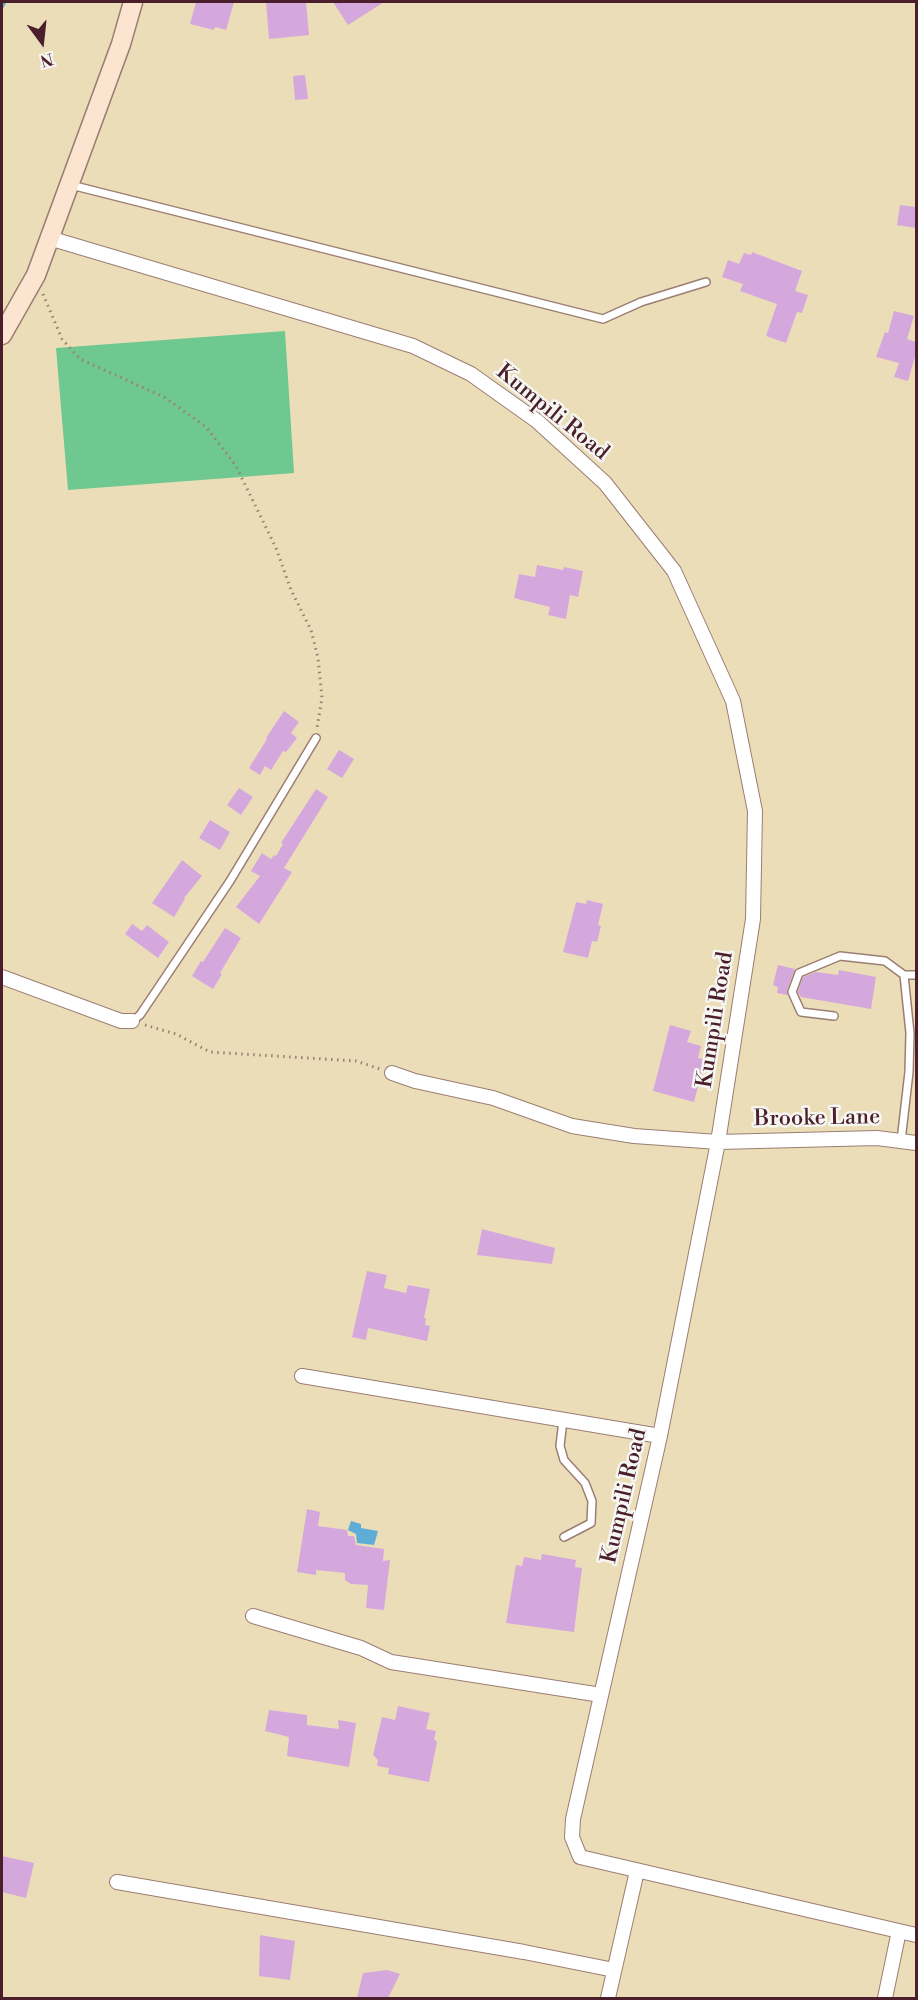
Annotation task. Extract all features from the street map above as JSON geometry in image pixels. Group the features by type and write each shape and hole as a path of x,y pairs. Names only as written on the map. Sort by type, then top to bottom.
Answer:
{"street":[{"path":"2,335 36,276 121,44 133,2"},
{"name":"Kumpili Road","path":"50,238 413,346 471,374 537,421 605,483 674,572 733,701 755,811 753,919 718,1142 660,1436 573,1819 572,1837 580,1857 916,1935"},
{"path":"2,977 121,1021 132,1021"},
{"name":"Brooke Lane","path":"392,1073 415,1081 493,1098 572,1126 634,1136 718,1142 877,1138 916,1143"},
{"path":"302,1376 660,1436"},
{"path":"253,1616 361,1648 391,1662 601,1695"},
{"path":"608,1998 637,1871"},
{"path":"117,1882 524,1952 614,1970"},
{"path":"885,1998 899,1931"}],"lane":[{"path":"69,185 603,319 641,302 706,282"},
{"path":"132,1021 140,1015 230,882 316,738"},
{"path":"834,1016 801,1012 792,993 799,973 840,956 885,961 904,975 916,975"},
{"path":"901,1141 909,1072 910,1033 904,975"},
{"path":"563,1420 560,1446 564,1460 585,1483 592,1501 591,1523 564,1537"}],"path":[{"path":"36,276 62,339 80,358 164,397 206,427 236,466 276,548 291,590 311,630 318,658 322,698 316,738"},
{"path":"132,1021 176,1034 210,1052 356,1061 392,1073"}],"green space":[{"path":"285,331 294,473 68,490 56,348"}],"water":[{"path":"351,1521 361,1524 361,1528 378,1531 374,1545 357,1543 356,1534 348,1530"}],"building":[{"path":"196,2 234,2 226,30 215,27 214,30 190,24"},
{"path":"266,2 306,2 309,35 269,39"},
{"path":"333,2 384,2 348,25"},
{"path":"305,75 308,99 295,100 293,76"},
{"path":"900,205 916,207 916,228 897,225"},
{"path":"752,252 802,271 795,291 808,295 802,313 797,312 786,343 766,336 777,304 740,291 743,284 722,277 728,260 739,264 744,253 751,255"},
{"path":"894,311 914,316 907,339 916,342 916,353 908,381 894,377 899,363 876,357 885,332 888,333"},
{"path":"537,565 583,571 578,597 570,595 566,619 548,615 550,607 514,598 519,574 535,577"},
{"path":"284,711 299,722 291,733 297,738 286,752 283,751 271,770 265,766 260,775 249,768"},
{"path":"339,750 354,759 342,778 327,769"},
{"path":"239,788 253,797 241,815 227,805"},
{"path":"316,789 328,797 284,868 292,872 259,924 236,907 260,876 251,871 262,853 271,859 274,855 276,856 283,844 281,843"},
{"path":"210,820 230,832 220,850 199,838"},
{"path":"182,860 202,876 184,898 174,917 152,903"},
{"path":"587,900 603,904 597,942 592,941 588,958 563,952 576,902 586,904"},
{"path":"132,924 142,931 147,925 169,942 158,958 125,934"},
{"path":"225,928 241,938 213,989 192,976"},
{"path":"778,965 795,969 787,995 777,993 778,987 773,985"},
{"path":"839,970 876,977 871,1009 801,997 798,992 803,977 816,972 838,975"},
{"path":"670,1025 691,1031 687,1042 701,1046 698,1058 705,1059 694,1102 653,1091"},
{"path":"482,1229 555,1248 552,1264 477,1255"},
{"path":"367,1271 387,1275 384,1288 406,1293 408,1285 430,1289 424,1318 426,1318 425,1325 430,1326 427,1341 368,1328 366,1340 352,1337"},
{"path":"307,1509 320,1512 318,1526 347,1530 348,1536 354,1536 356,1545 384,1549 383,1561 390,1560 384,1610 366,1608 368,1585 351,1584 345,1580 345,1573 316,1570 316,1575 297,1572"},
{"path":"542,1554 576,1560 575,1567 582,1568 574,1632 506,1623 516,1565 522,1566 524,1557 541,1560"},
{"path":"398,1706 430,1713 426,1729 436,1731 434,1739 437,1742 429,1782 388,1774 389,1768 377,1766 378,1760 373,1755 382,1717 395,1720"},
{"path":"269,1710 307,1715 307,1725 339,1729 338,1720 356,1723 349,1767 287,1756 289,1737 265,1731"},
{"path":"2,1856 34,1863 26,1898 2,1892"},
{"path":"260,1935 295,1941 290,1980 259,1976"},
{"path":"387,1970 400,1974 388,1998 357,1998 363,1973"}],"waterway":[{"path":"2,6 4,2"}]}
